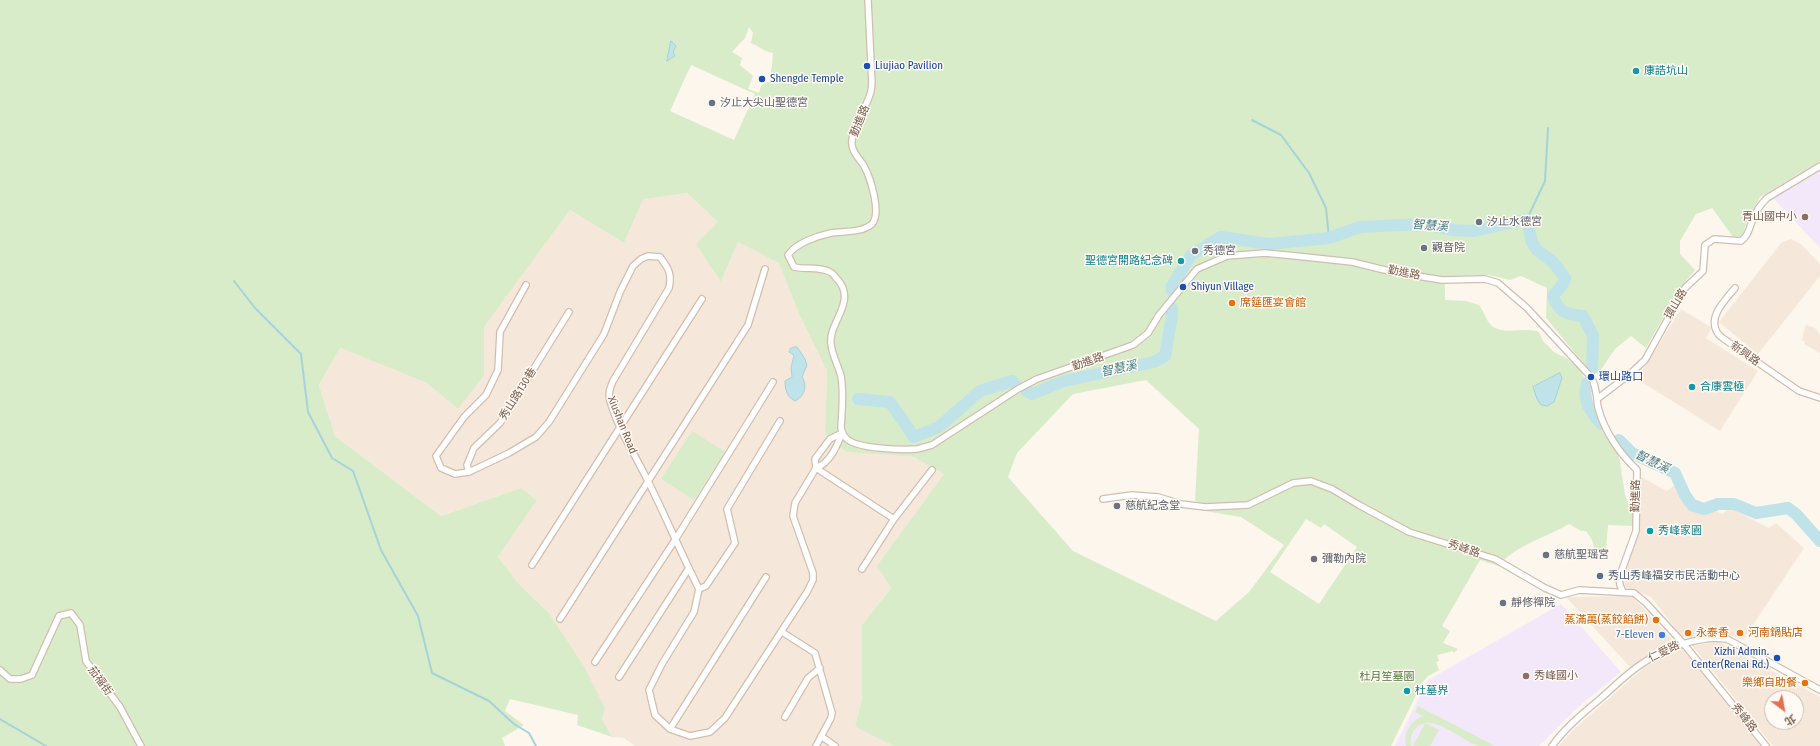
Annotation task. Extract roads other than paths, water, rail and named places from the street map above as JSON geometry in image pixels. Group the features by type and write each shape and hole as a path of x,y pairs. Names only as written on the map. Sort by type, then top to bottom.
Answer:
{"street":[{"name":"勤進路","path":"868,0 872,90 867,104 852,134 852,141 853,150 864,166 869,178 877,210 876,216 871,224 863,228 830,233 792,249 788,255 794,267 804,270 821,269 831,272 840,283 844,295 843,308 832,333 830,342 840,374 843,390 842,433 847,439 857,444 898,449 918,449 932,445 1018,389 1037,379 1133,345 1148,333 1159,315 1197,269 1227,256 1264,253 1352,262 1393,272 1442,280 1485,279 1498,283 1527,308 1583,368 1595,384 1598,408 1613,440 1624,458 1637,470 1636,531 1619,578 1623,592"},
{"name":"環山路","path":"1597,399 1630,374 1645,360 1685,288 1703,271 1705,245 1714,239 1741,241 1747,236 1752,219 1761,203 1820,166"},
{"name":"Xiushan Road","path":"526,285 500,332 498,370 486,395 464,417 436,456 441,468 455,474 469,472 509,453 536,437 550,422 604,334 620,292 633,266 641,259 648,256 660,258 666,265 672,277 669,288 613,381 609,391 610,401 628,445 648,481 699,589"},
{"path":"560,619 748,325 765,269"},
{"name":"新興路","path":"1735,288 1722,304 1714,320 1716,330 1724,340 1799,392 1820,398"},
{"path":"532,565 702,299"},
{"name":"秀山路130巷","path":"469,472 467,465 474,448 500,423 569,312"},
{"path":"595,662 675,540 773,382"},
{"path":"780,421 727,509 735,543 706,586 699,589 694,612 662,664 649,690 655,715 670,729 690,736 710,732 725,718 782,632 813,580 813,573 808,555 793,516 795,503 816,468 815,459 830,439 842,433"},
{"path":"816,468 824,465 837,445 842,433"},
{"path":"816,468 894,519"},
{"path":"862,569 894,519 932,470"},
{"name":"秀峰路","path":"1103,499 1132,494 1158,497 1180,504 1205,507 1248,505 1292,483 1311,481 1332,489 1409,532 1495,559 1545,588 1561,595 1579,590 1634,593 1646,603 1683,643 1766,746"},
{"path":"619,678 689,568"},
{"path":"670,729 766,577"},
{"name":"茄福街","path":"0,670 10,679 21,680 32,675 59,616 71,613 80,625 86,661 120,707 141,746"},
{"path":"782,632 815,653 820,668 832,713 816,746"},
{"name":"仁愛路","path":"1552,746 1558,737 1578,718 1643,662 1683,643 1718,637 1727,639 1820,690"},
{"path":"784,717 808,678 820,668"},
{"path":"821,736 835,746"}],"water":[{"path":"671,41 676,46 673,52 675,56 667,61"},
{"path":"797,347 807,365 802,377 805,384 803,394 795,401 787,393 785,387 785,381 792,377 791,368 794,355 789,352 790,349"},
{"path":"1560,373 1562,378 1554,402 1547,406 1541,405 1537,399 1533,387"}],"waterway":[{"path":"1252,120 1281,135 1309,173 1326,208 1329,238"},
{"path":"1527,219 1545,181 1548,128"},
{"name":"智慧溪","path":"1172,291 1172,286 1191,255 1221,237 1269,244 1329,238 1360,227 1424,224 1453,230 1474,231 1527,219 1532,243 1537,250 1553,262 1565,278 1563,284 1553,296 1555,302 1564,312 1583,316 1593,336 1592,369"},
{"path":"234,281 255,308 301,354 308,412 332,458 353,471 381,550 418,616 432,673 489,701 514,724 529,733 536,746"},
{"name":"智慧溪","path":"1027,391 1032,394 1064,381 1154,362 1165,356 1172,308"},
{"name":"智慧溪","path":"858,399 890,402 914,437 939,427 980,391 1012,381 1015,384"},
{"name":"智慧溪","path":"1587,383 1586,401 1590,410 1601,424"},
{"name":"智慧溪","path":"1619,440 1632,453 1675,473 1685,495 1692,505 1704,509 1718,504 1734,504 1756,513 1788,508 1796,514 1820,541"},
{"path":"0,719 46,746"}],"place":[{"name":"Liujiao Pavilion","path":"867,66"},
{"name":"康誥坑山","path":"1636,71"},
{"name":"Shengde Temple","path":"762,79"},
{"name":"汐止大尖山聖德宮","path":"712,103"},
{"name":"青山國中小","path":"1805,217"},
{"name":"汐止水德宮","path":"1479,222"},
{"name":"觀音院","path":"1424,248"},
{"name":"秀德宮","path":"1195,251"},
{"name":"聖德宮開路紀念碑","path":"1181,261"},
{"name":"Shiyun Village","path":"1183,287"},
{"name":"席筵匯宴會館","path":"1232,303"},
{"name":"環山路口","path":"1591,377"},
{"name":"合康雲極","path":"1692,387"},
{"name":"慈航紀念堂","path":"1117,506"},
{"name":"秀峰家園","path":"1650,531"},
{"name":"慈航聖瑶宮","path":"1546,555"},
{"name":"彌勒內院","path":"1314,559"},
{"name":"秀山秀峰福安市民活動中心","path":"1600,576"},
{"name":"靜修禪院","path":"1503,603"},
{"name":"蒸滿萬(蒸餃餡餅)","path":"1656,620"},
{"name":"永泰香","path":"1688,633"},
{"name":"河南鍋貼店","path":"1740,633"},
{"name":"7-Eleven","path":"1662,635"},
{"name":"Xizhi Admin. Center(Renai Rd.)","path":"1777,658"},
{"name":"秀峰國小","path":"1526,676"},
{"name":"樂鄉自助餐","path":"1805,683"},
{"name":"杜墓界","path":"1407,691"}],"park label":[{"name":"杜月笙墓園","path":"1387,677"}]}
